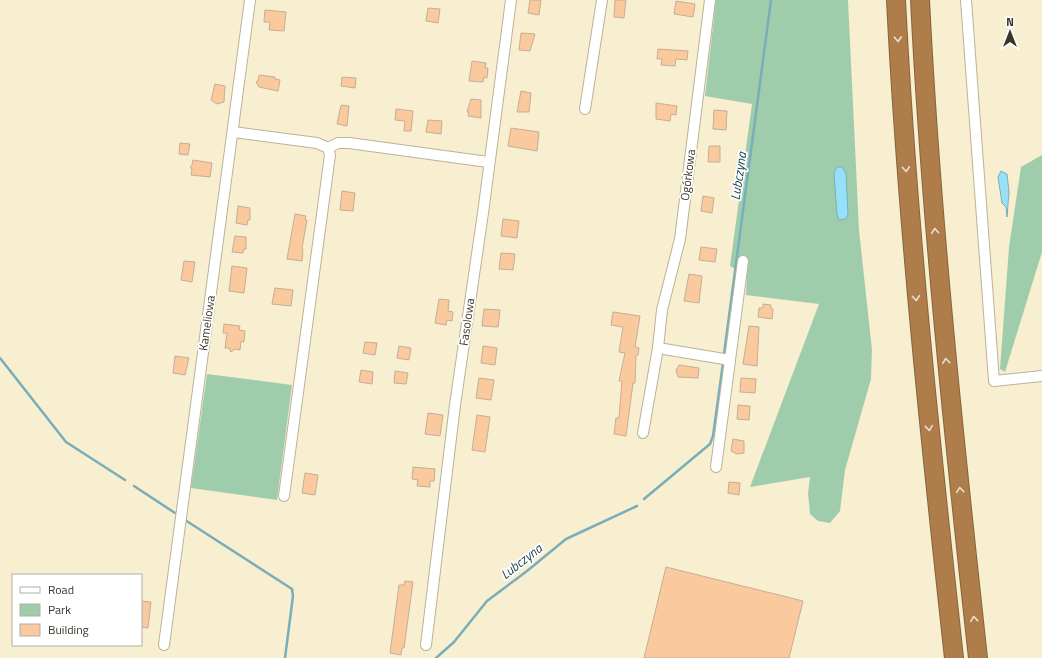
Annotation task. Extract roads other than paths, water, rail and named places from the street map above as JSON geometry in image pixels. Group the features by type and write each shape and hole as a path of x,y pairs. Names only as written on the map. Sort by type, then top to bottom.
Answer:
{"highway":[{"path":"896,0 904,143 918,315 954,658"},
{"path":"920,0 942,320 978,658"}],"street":[{"name":"Kameliowa","path":"164,645 250,0"},
{"name":"Fasolowa","path":"426,645 455,405 483,213 488,162 511,0"},
{"path":"585,109 602,0"},
{"name":"Ogórkowa","path":"643,433 658,348 662,310 680,239 710,0"},
{"path":"966,0 994,381 1042,376"},
{"path":"233,132 317,143 328,148 330,155 284,496"},
{"path":"328,148 338,143 349,142 488,162"},
{"path":"716,467 743,261"},
{"path":"658,348 730,360"}],"water":[{"path":"837,167 842,167 846,173 848,214 846,219 839,220 837,215 834,173"},
{"path":"1001,171 1007,174 1009,192 1007,217 1006,207 1002,203 998,177"}],"waterway":[{"name":"Lubczyna","path":"724,354 771,0"},
{"path":"0,358 66,442 125,480"},
{"name":"Lubczyna","path":"644,499 710,444 713,436 723,363"},
{"path":"134,486 175,513"},
{"name":"Lubczyna","path":"436,658 454,642 487,601 566,539 637,506"},
{"path":"185,520 292,589 293,596 285,658"}]}
